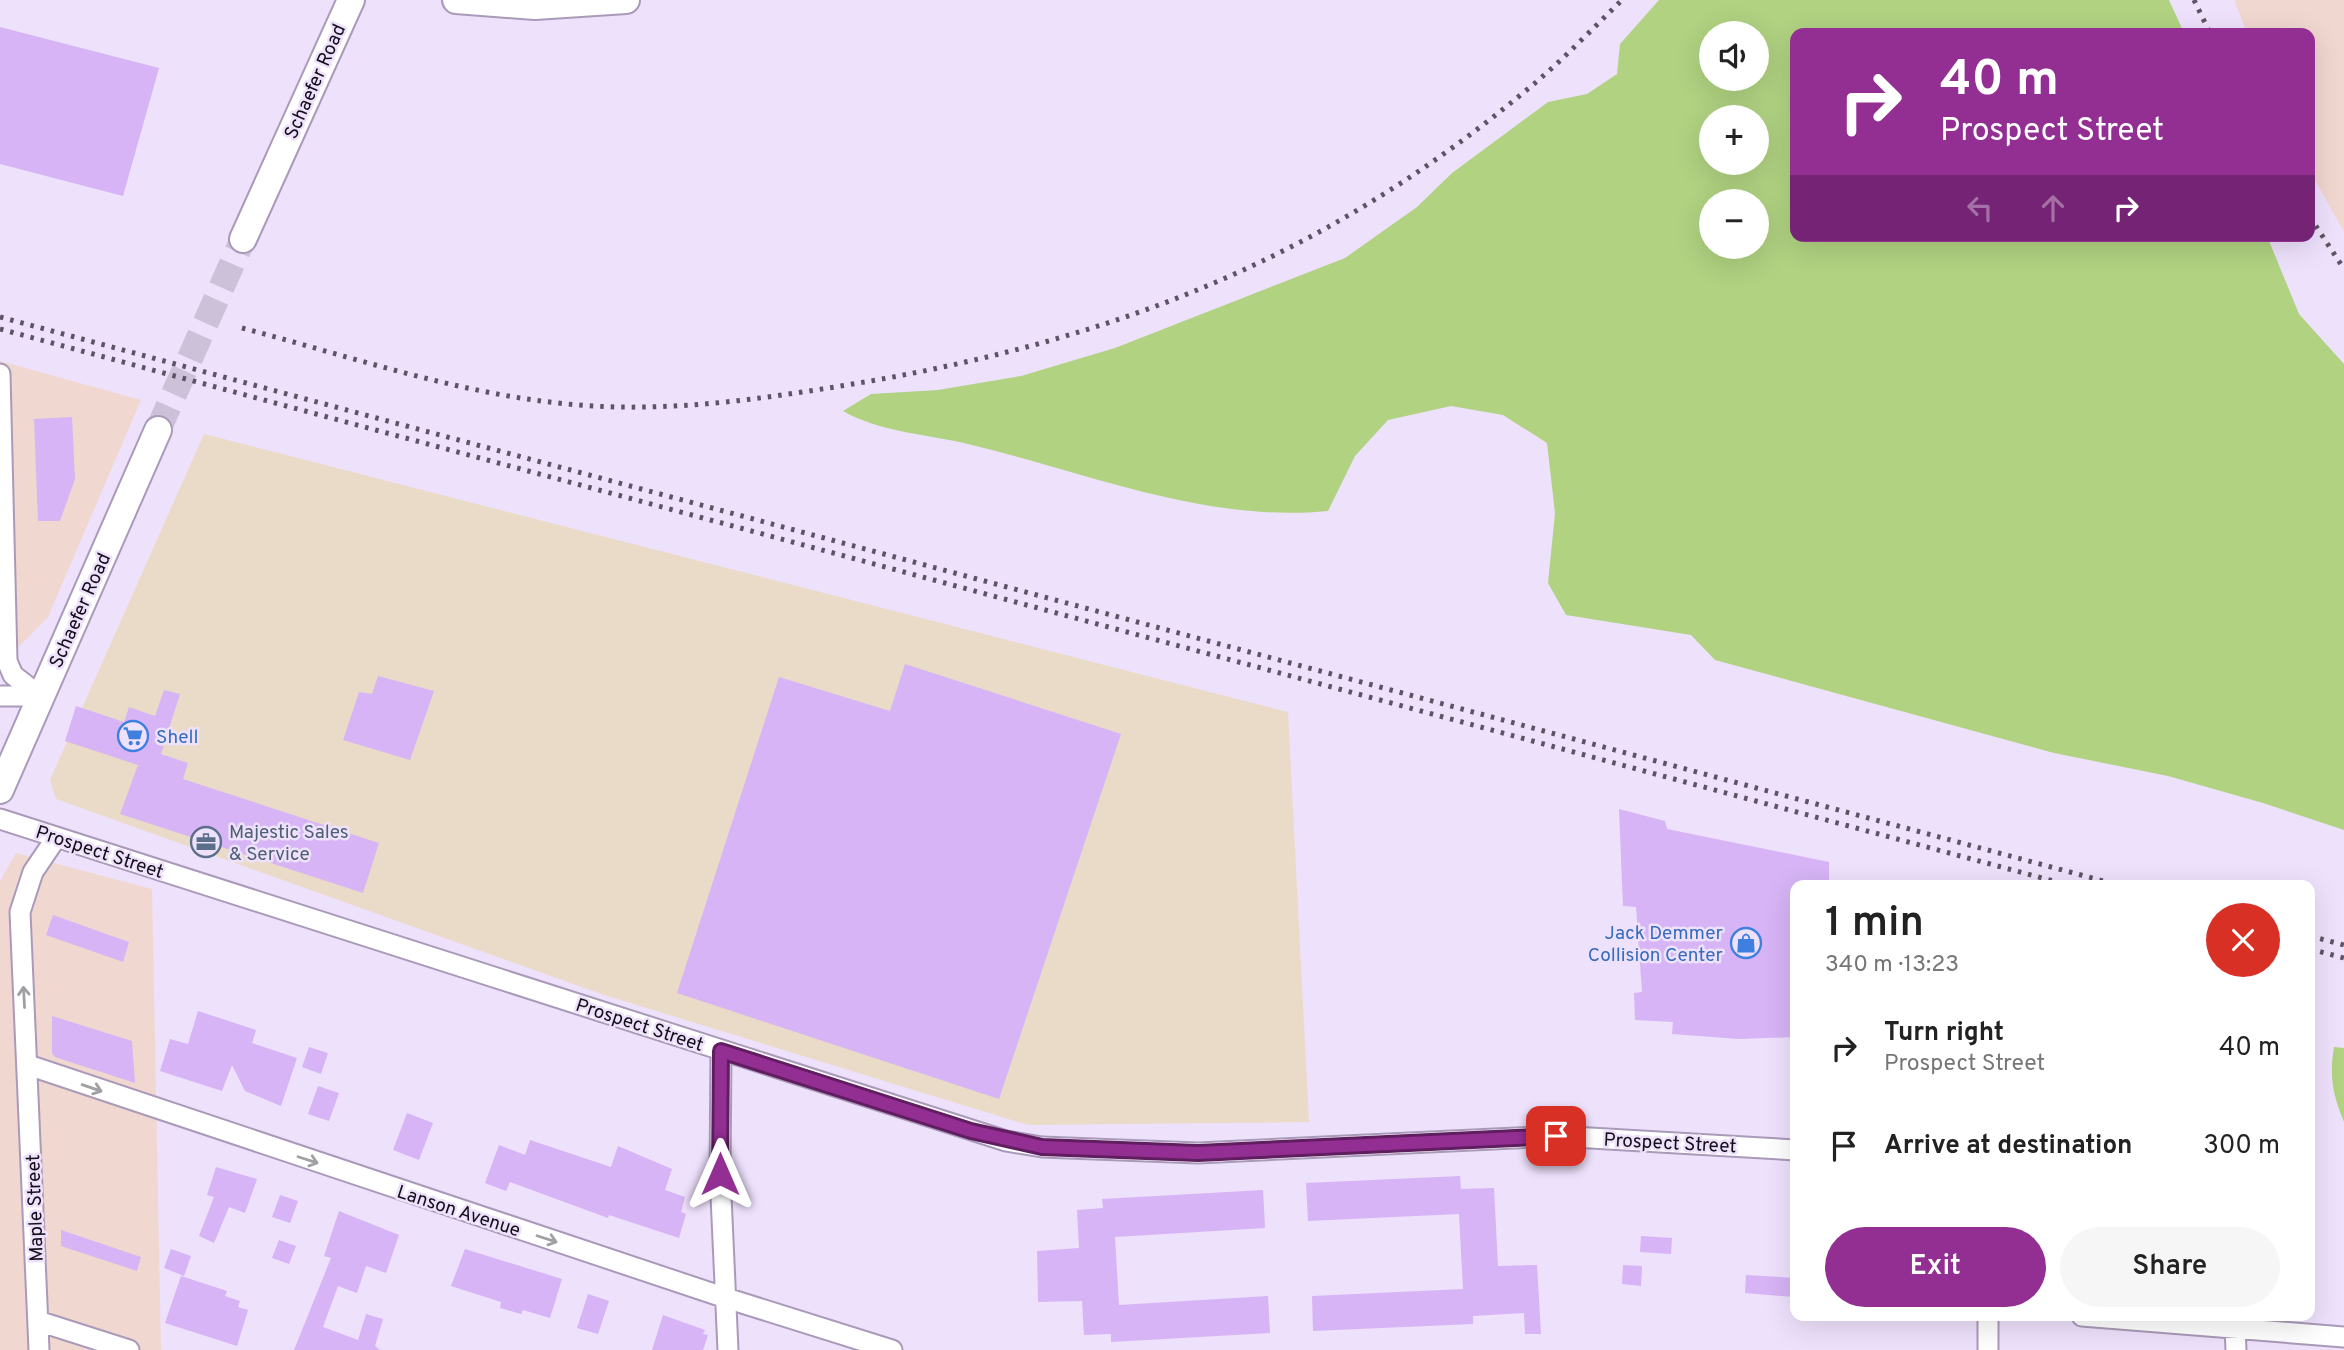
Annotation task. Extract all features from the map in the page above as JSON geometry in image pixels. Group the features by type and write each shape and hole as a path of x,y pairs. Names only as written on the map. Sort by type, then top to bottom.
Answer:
{"main road":[{"name":"Schaefer Road","path":"243,239 351,0"},
{"path":"456,0 535,6 626,0"},
{"name":"Schaefer Road","path":"0,790 158,430"}],"street":[{"path":"1,374 7,661 13,675 40,696"},
{"path":"0,696 40,696"},
{"name":"Prospect Street","path":"0,819 971,1131 1042,1147 1198,1153 1556,1136 1790,1150"},
{"name":"Maple Street","path":"39,1350 20,912 33,872 56,838"},
{"path":"721,1051 720,1174 728,1350"},
{"name":"Lanson Avenue","path":"28,1065 726,1298 892,1350"},
{"path":"38,1321 129,1350"},
{"path":"1988,1321 1988,1350"},
{"path":"2146,1321 2344,1337"},
{"path":"2235,1328 2236,1350"}],"shaded area":[{"path":"2234,0 2344,0 2344,232 2315,180 2315,28 2245,28"},
{"path":"0,361 141,400 48,617 0,666"},
{"path":"204,434 1288,712 1309,1122 1028,1125 604,995 56,799 50,780"},
{"path":"16,853 152,889 161,1350 0,1350 0,881"}],"green space":[{"path":"1659,0 2169,0 2182,28 1790,28 1790,242 2269,242 2299,314 2344,364 2344,830 2168,776 2054,753 1715,660 1691,635 1566,615 1548,583 1555,513 1547,443 1503,415 1451,406 1388,420 1355,456 1328,511 1283,513 1238,510 1148,493 972,445 889,429 843,411 871,394 938,390 1021,376 1115,348 1345,258 1417,207 1452,173 1548,102 1587,94 1617,74 1620,44"},
{"path":"2334,1047 2344,1048 2344,1122 2333,1086"}],"building":[{"path":"0,27 159,68 123,196 0,164"},
{"path":"72,417 75,479 60,521 38,521 34,419"},
{"path":"905,664 1121,734 999,1099 677,993 779,677 890,711"},
{"path":"378,676 434,691 410,760 343,740 359,692 372,694"},
{"path":"164,690 180,694 161,754 188,763 183,779 379,843 363,893 120,814 138,765 65,741 76,706 124,722 129,707 155,716"},
{"path":"1619,809 1665,821 1667,829 1829,862 1829,880 1790,880 1790,1037 1739,1039 1672,1034 1673,1022 1635,1020 1634,993 1642,992 1636,907 1623,906"},
{"path":"53,915 129,942 123,962 46,935"},
{"path":"198,1011 256,1030 252,1043 297,1058 281,1106 245,1091 232,1065 222,1091 160,1071 170,1039 188,1044"},
{"path":"52,1016 132,1041 135,1083 55,1057 52,1053"},
{"path":"309,1047 328,1053 321,1074 302,1067"},
{"path":"318,1086 339,1093 329,1121 308,1114"},
{"path":"407,1113 433,1123 419,1160 393,1150"},
{"path":"530,1140 611,1167 618,1146 672,1169 665,1190 685,1197 681,1212 686,1214 679,1238 609,1215 608,1218 510,1182 506,1191 485,1183 499,1145 525,1155"},
{"path":"216,1167 257,1179 245,1213 229,1207 214,1243 199,1236 214,1197 207,1195"},
{"path":"1460,1176 1461,1189 1494,1188 1498,1266 1537,1265 1541,1334 1525,1334 1524,1313 1473,1316 1473,1324 1313,1331 1312,1296 1463,1289 1459,1214 1308,1221 1306,1183"},
{"path":"1263,1190 1265,1228 1115,1237 1119,1305 1268,1296 1270,1333 1111,1342 1111,1334 1084,1335 1082,1301 1038,1302 1037,1251 1079,1248 1077,1210 1103,1208 1102,1199"},
{"path":"280,1195 298,1201 290,1223 272,1217"},
{"path":"339,1211 399,1235 386,1273 366,1266 357,1293 338,1286 323,1327 358,1340 366,1314 383,1319 375,1346 380,1350 294,1350 331,1258 324,1256"},
{"path":"61,1230 141,1257 137,1271 61,1246"},
{"path":"1641,1236 1672,1238 1671,1254 1640,1252"},
{"path":"279,1240 296,1246 289,1264 272,1258"},
{"path":"171,1249 191,1256 184,1276 164,1268"},
{"path":"465,1249 562,1279 550,1318 523,1310 521,1314 500,1308 501,1302 451,1286"},
{"path":"1623,1265 1642,1266 1641,1286 1622,1284"},
{"path":"1746,1275 1790,1278 1790,1297 1745,1293"},
{"path":"181,1276 227,1291 225,1296 240,1301 238,1307 248,1310 237,1346 165,1323"},
{"path":"588,1294 609,1301 598,1334 577,1328"},
{"path":"663,1315 705,1330 703,1334 708,1335 703,1350 652,1350"}],"tunnel":[{"path":"158,430 243,239"}],"railway":[{"path":"242,328 367,363 493,393 579,405 615,407 689,405 762,398 871,381 964,362 1053,340 1138,313 1220,280 1300,242 1378,198 1454,147 1541,78 1622,0"},
{"path":"2194,0 2208,28"},
{"path":"2315,225 2344,269"},
{"path":"0,317 2100,880"},
{"path":"0,329 2050,880"},
{"path":"2315,937 2344,945"},
{"path":"2315,950 2344,958"}],"place":[{"name":"Shell","path":"133,736"},
{"name":"Majestic Sales & Service","path":"206,842"},
{"name":"Jack Demmer Collision Center","path":"1746,943"}],"route":[{"path":"720,1174 721,1051 971,1131 1042,1147 1198,1153 1556,1136"}]}
